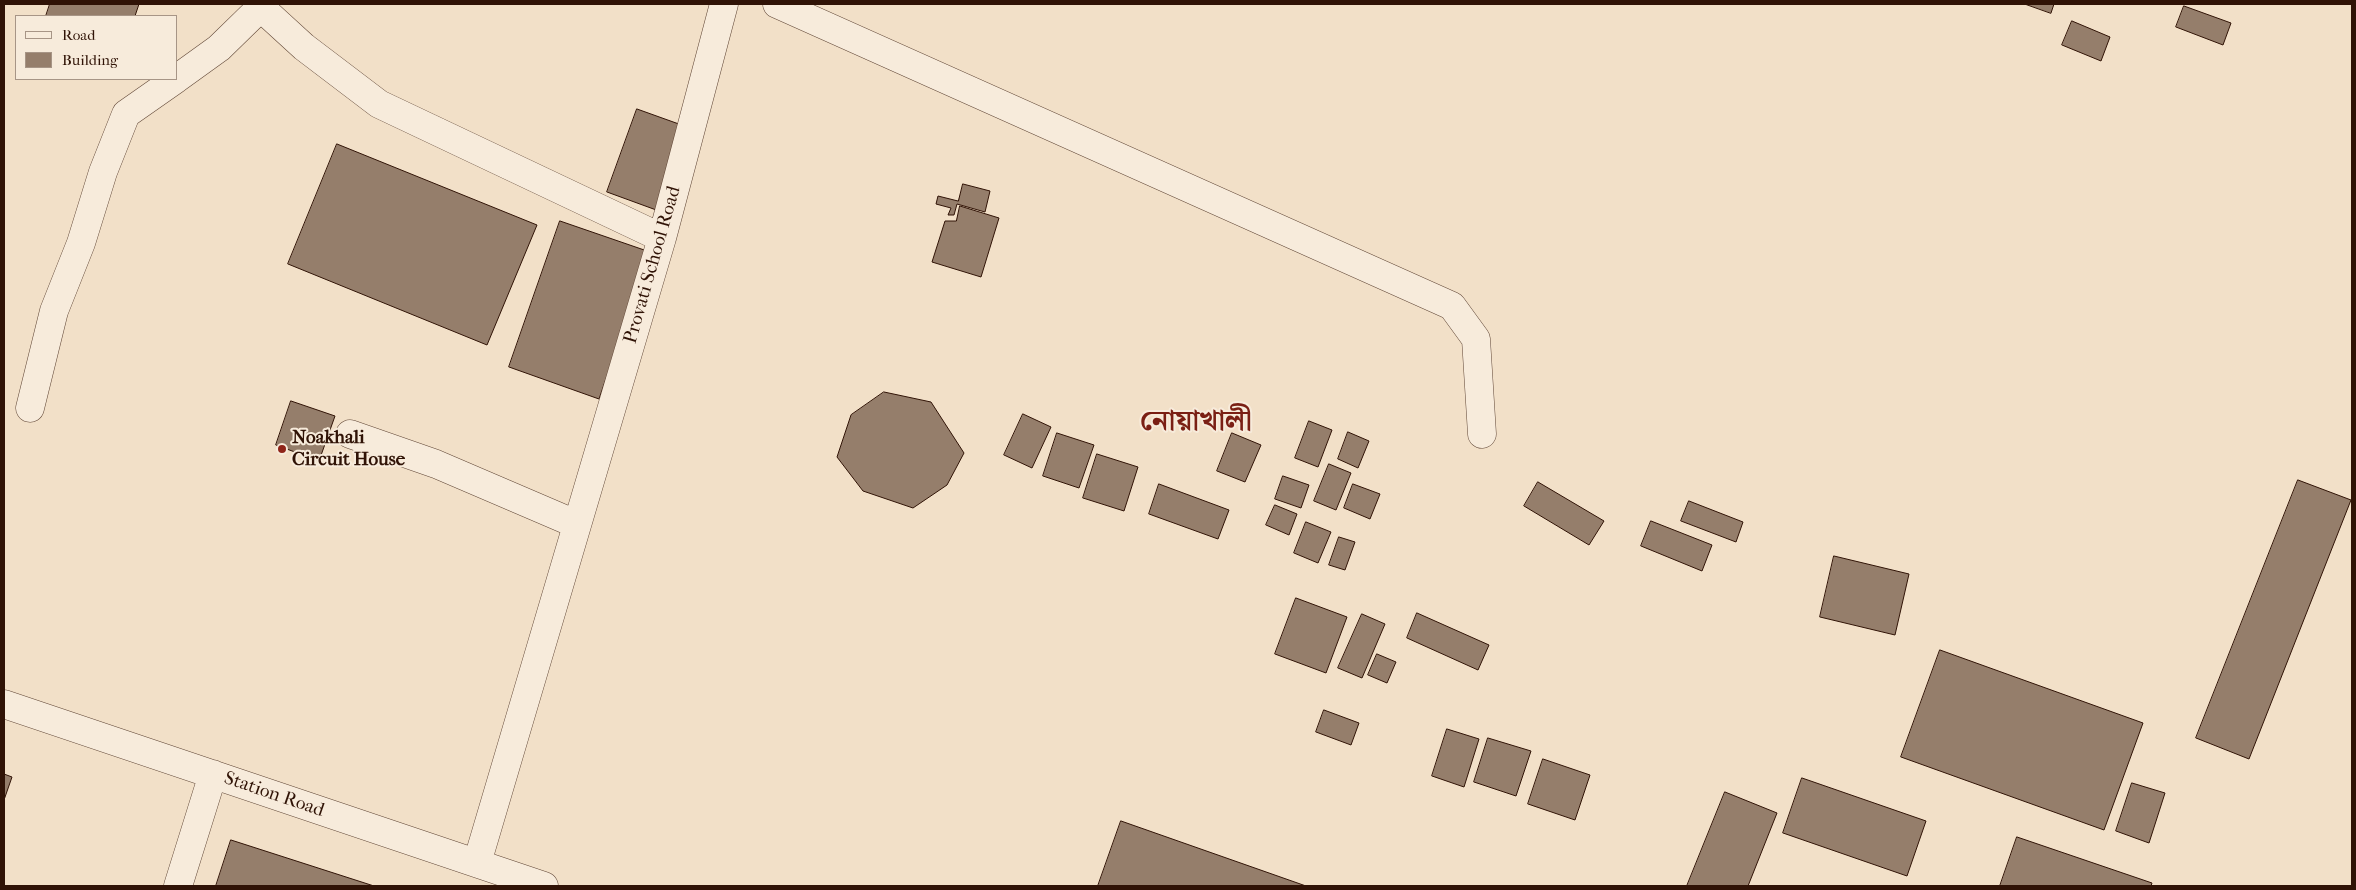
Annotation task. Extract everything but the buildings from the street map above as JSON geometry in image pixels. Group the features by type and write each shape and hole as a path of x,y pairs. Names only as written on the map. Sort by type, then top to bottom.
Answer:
{"street":[{"name":"Provati School Road","path":"477,863 662,238 724,4"},
{"path":"777,4 1452,306 1476,339 1482,434"},
{"path":"178,78 219,48 258,6 304,47 379,104 662,238"},
{"path":"30,408 54,310 81,243 103,172 126,114 175,80"},
{"path":"350,434 436,464 576,524"},
{"name":"Station Road","path":"4,704 544,886"},
{"path":"178,886 213,774"}],"place":[{"name":"Noakhali Circuit House","path":"282,449"}],"district":[{"name":"নোয়াখালী","path":"1196,423"}]}
